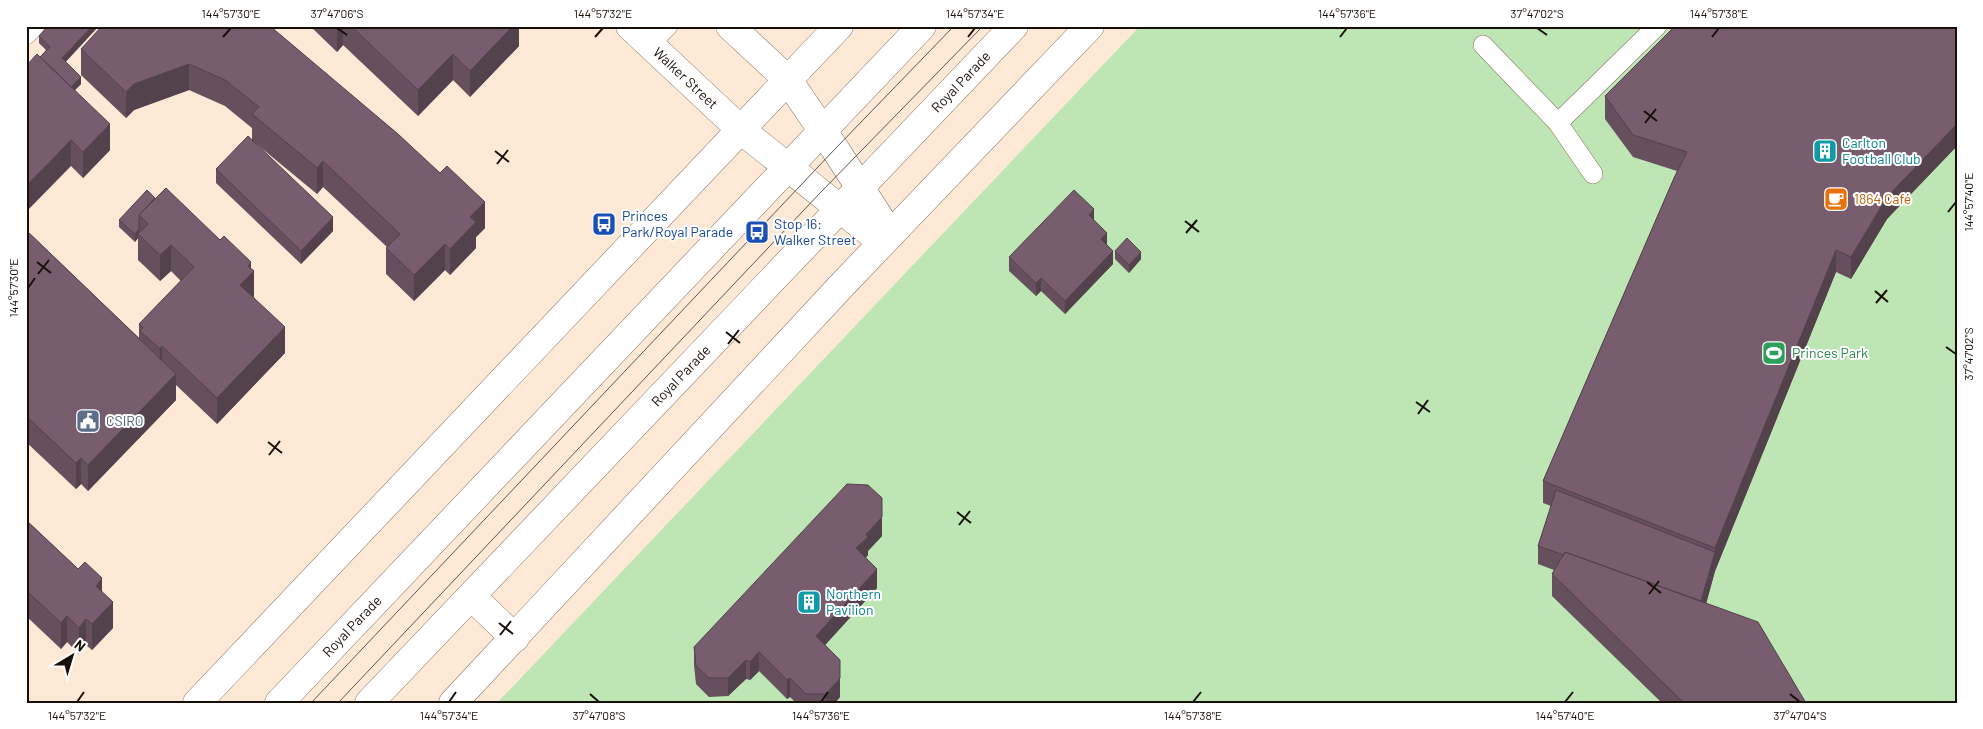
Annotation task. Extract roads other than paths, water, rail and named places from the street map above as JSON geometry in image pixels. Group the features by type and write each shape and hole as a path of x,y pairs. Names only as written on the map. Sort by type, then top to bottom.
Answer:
{"main road":[{"path":"730,26 788,80 860,187 886,238"},
{"path":"197,703 839,26"},
{"name":"Royal Parade","path":"279,703 822,129 922,26"},
{"name":"Royal Parade","path":"369,703 1014,26"},
{"path":"453,703 886,238 1090,26"},
{"name":"Walker Street","path":"649,32 741,130 840,209 886,238"},
{"path":"471,596 515,638"}],"lane":[{"path":"26,35 34,26"},
{"path":"1558,123 1657,26"},
{"path":"1482,45 1558,123 1593,174"}],"tram line":[{"path":"311,703 835,149 954,26"},
{"path":"338,703 820,193 983,26"}],"place":[{"name":"Carlton Football Club","path":"1825,151"},
{"name":"1864 Café","path":"1836,199"},
{"name":"Princes Park/Royal Parade","path":"604,224"},
{"name":"Stop 16: Walker Street","path":"757,232"},
{"name":"Princes Park","path":"1774,353"},
{"name":"CSIRO","path":"88,421"},
{"name":"Northern Pavilion","path":"809,602"}]}
